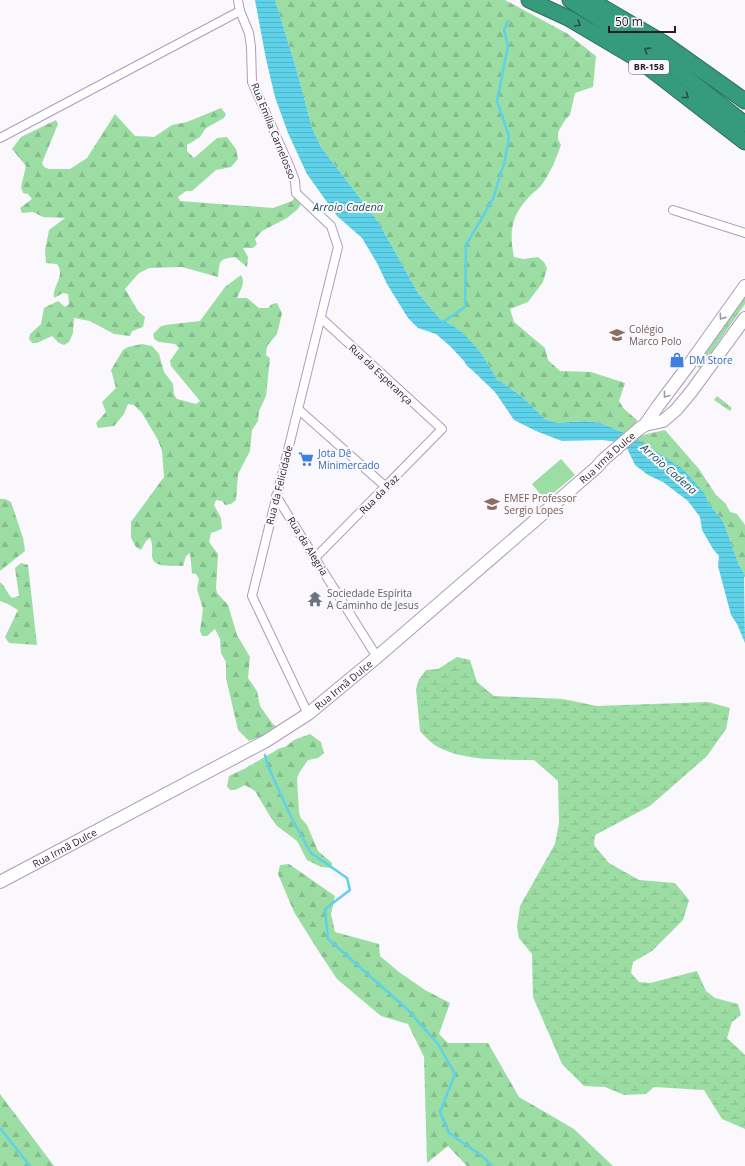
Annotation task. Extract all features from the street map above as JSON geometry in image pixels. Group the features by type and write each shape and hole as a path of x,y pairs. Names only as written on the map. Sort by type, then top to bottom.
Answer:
{"highway":[{"name":"BR-158","path":"529,0 568,18 639,60 745,142"},
{"name":"BR-158","path":"570,0 668,63 745,124"},
{"path":"590,0 662,42 745,101"}],"street":[{"name":"Rua Emília Carnelosso","path":"238,0 240,11 249,33 252,82 289,165 295,181 296,193 331,226 338,247"},
{"path":"0,138 240,11"},
{"path":"673,210 745,233"},
{"name":"Rua da Felicidade","path":"308,714 252,596 338,247"},
{"name":"Rua Irmã Dulce","path":"0,882 266,741 308,714 377,657 642,427 745,286"},
{"name":"Rua da Esperança","path":"321,318 442,430"},
{"name":"Rua Irmã Dulce","path":"642,427 662,421 676,410 691,392 745,318"},
{"path":"688,366 687,380 689,391 691,392"},
{"path":"298,409 386,487"},
{"name":"Rua da Paz","path":"315,558 442,430"},
{"name":"Rua da Alegria","path":"276,496 377,657"}],"green space":[{"path":"275,0 505,0 568,34 596,56 593,87 575,93 570,115 565,120 558,132 558,139 561,145 547,177 540,187 523,204 515,218 512,232 512,248 514,257 524,259 538,257 544,262 547,268 543,282 528,302 510,309 514,322 545,348 548,360 560,371 591,372 625,383 619,401 624,409 637,420 636,426 627,434 601,423 585,421 557,423 545,419 520,395 497,379 482,354 450,324 439,318 418,293 379,223 321,147 312,128 297,71"},
{"path":"221,108 226,114 224,118 206,128 200,137 187,145 187,151 194,158 217,138 227,137 236,149 238,159 231,167 216,170 192,191 186,191 178,197 180,201 273,208 292,201 295,197 301,204 298,209 287,218 262,231 255,239 257,244 253,248 243,248 248,257 247,267 235,257 225,259 221,262 218,277 182,267 149,268 139,273 125,289 138,311 145,317 143,327 132,331 130,336 114,334 90,321 74,318 73,333 69,342 64,345 59,343 52,336 37,343 32,343 29,339 30,334 41,324 44,308 58,301 65,307 69,304 68,294 63,293 54,298 60,273 57,264 46,263 45,250 49,230 65,218 43,217 33,212 22,213 20,208 32,199 28,194 23,193 21,187 26,166 12,149 21,137 56,120 58,124 42,163 44,167 49,169 70,169 87,158 115,114 135,136 154,137 172,125 187,122"},
{"path":"241,275 243,284 237,298 247,298 259,308 268,308 272,304 277,303 282,313 277,334 267,346 266,355 270,358 266,396 259,411 258,421 252,430 250,451 238,474 236,500 231,504 225,505 222,501 216,500 214,505 221,518 222,529 211,533 209,542 218,554 217,593 228,605 237,635 250,657 248,678 257,691 260,706 272,723 277,727 265,735 249,741 238,730 226,678 226,662 221,653 220,639 215,629 207,636 202,636 200,631 203,609 197,589 199,579 196,574 192,573 190,553 186,556 183,566 161,565 154,561 152,557 152,545 150,538 146,541 141,550 136,547 131,538 131,522 164,477 162,451 158,440 142,413 134,405 128,404 124,414 114,426 98,428 96,423 106,412 102,402 116,388 111,370 123,350 128,347 142,344 152,346 159,354 164,372 173,384 174,395 177,399 196,404 200,401 171,366 170,361 179,348 175,344 159,342 154,339 153,334 160,327 165,325 200,321 225,287"},
{"path":"745,295 745,304 700,368 695,365"},
{"path":"717,396 732,408 730,411 714,400"},
{"path":"665,430 699,469 716,495 726,504 730,512 737,514 745,525 745,578 723,521 709,504 705,494 634,437"},
{"path":"561,459 575,475 545,500 532,484"},
{"path":"0,499 5,499 11,502 23,538 25,551 0,571"},
{"path":"21,563 28,565 37,645 9,643 5,637 18,610 0,601 0,582 12,598 19,596 15,568"},
{"path":"457,657 470,660 477,682 494,696 563,699 597,706 708,702 730,708 726,729 707,756 650,806 595,835 594,845 609,863 639,880 675,883 689,900 683,920 652,951 633,962 631,973 639,982 650,983 697,971 706,991 715,998 738,1004 741,1015 732,1022 727,1038 745,1055 745,1129 722,1119 704,1090 654,1087 646,1094 624,1095 605,1087 584,1086 562,1064 533,997 532,954 519,938 517,927 520,906 555,844 559,823 558,781 534,760 484,759 459,755 436,746 420,731 416,689 419,679 426,670 438,669"},
{"path":"310,734 321,742 324,753 318,758 308,760 299,773 297,779 299,812 300,817 307,825 318,851 332,863 332,868 321,867 307,860 297,841 277,826 255,791 245,785 235,790 230,790 227,786 229,776 280,748 285,747 294,740"},
{"path":"289,864 335,896 331,914 335,932 379,944 380,956 399,972 425,990 450,1003 439,1034 448,1043 488,1043 519,1097 574,1129 613,1166 467,1166 448,1146 427,1163 424,1057 408,1024 381,1016 337,979 294,912 278,874 280,865"},
{"path":"0,1094 54,1166 0,1166"}],"water":[{"name":"Arroio Cadena","path":"255,0 275,0 297,71 312,128 321,147 379,223 418,293 439,318 463,333 482,354 497,379 520,395 545,419 557,423 585,421 601,423 634,437 683,469 705,494 709,504 723,521 739,565 744,574 745,643 737,624 731,615 718,566 719,556 702,530 700,517 688,501 663,482 648,475 635,465 626,446 618,442 602,440 562,441 536,431 514,420 495,392 467,366 450,346 436,334 418,328 408,318 387,284 377,263 362,238 337,216 307,174 288,133 275,97"}],"waterway":[{"name":"Arroio Cadena","path":"443,322 465,307 466,245 493,199 505,160 509,136 497,101 508,46 504,30 508,21"},
{"path":"265,755 268,766 291,817 311,853 347,878 350,890 325,909 328,939 407,1009 438,1044 455,1074 440,1112 449,1133 482,1156 492,1166"},
{"path":"0,1128 30,1166"}],"place":[{"name":"Colégio Marco Polo","path":"617,335"},
{"name":"DM Store","path":"677,360"},
{"name":"Jota Dê Minimercado","path":"306,459"},
{"name":"EMEF Professor Sergio Lopes","path":"492,504"},
{"name":"Sociedade Espírita A Caminho de Jesus","path":"315,599"}]}
